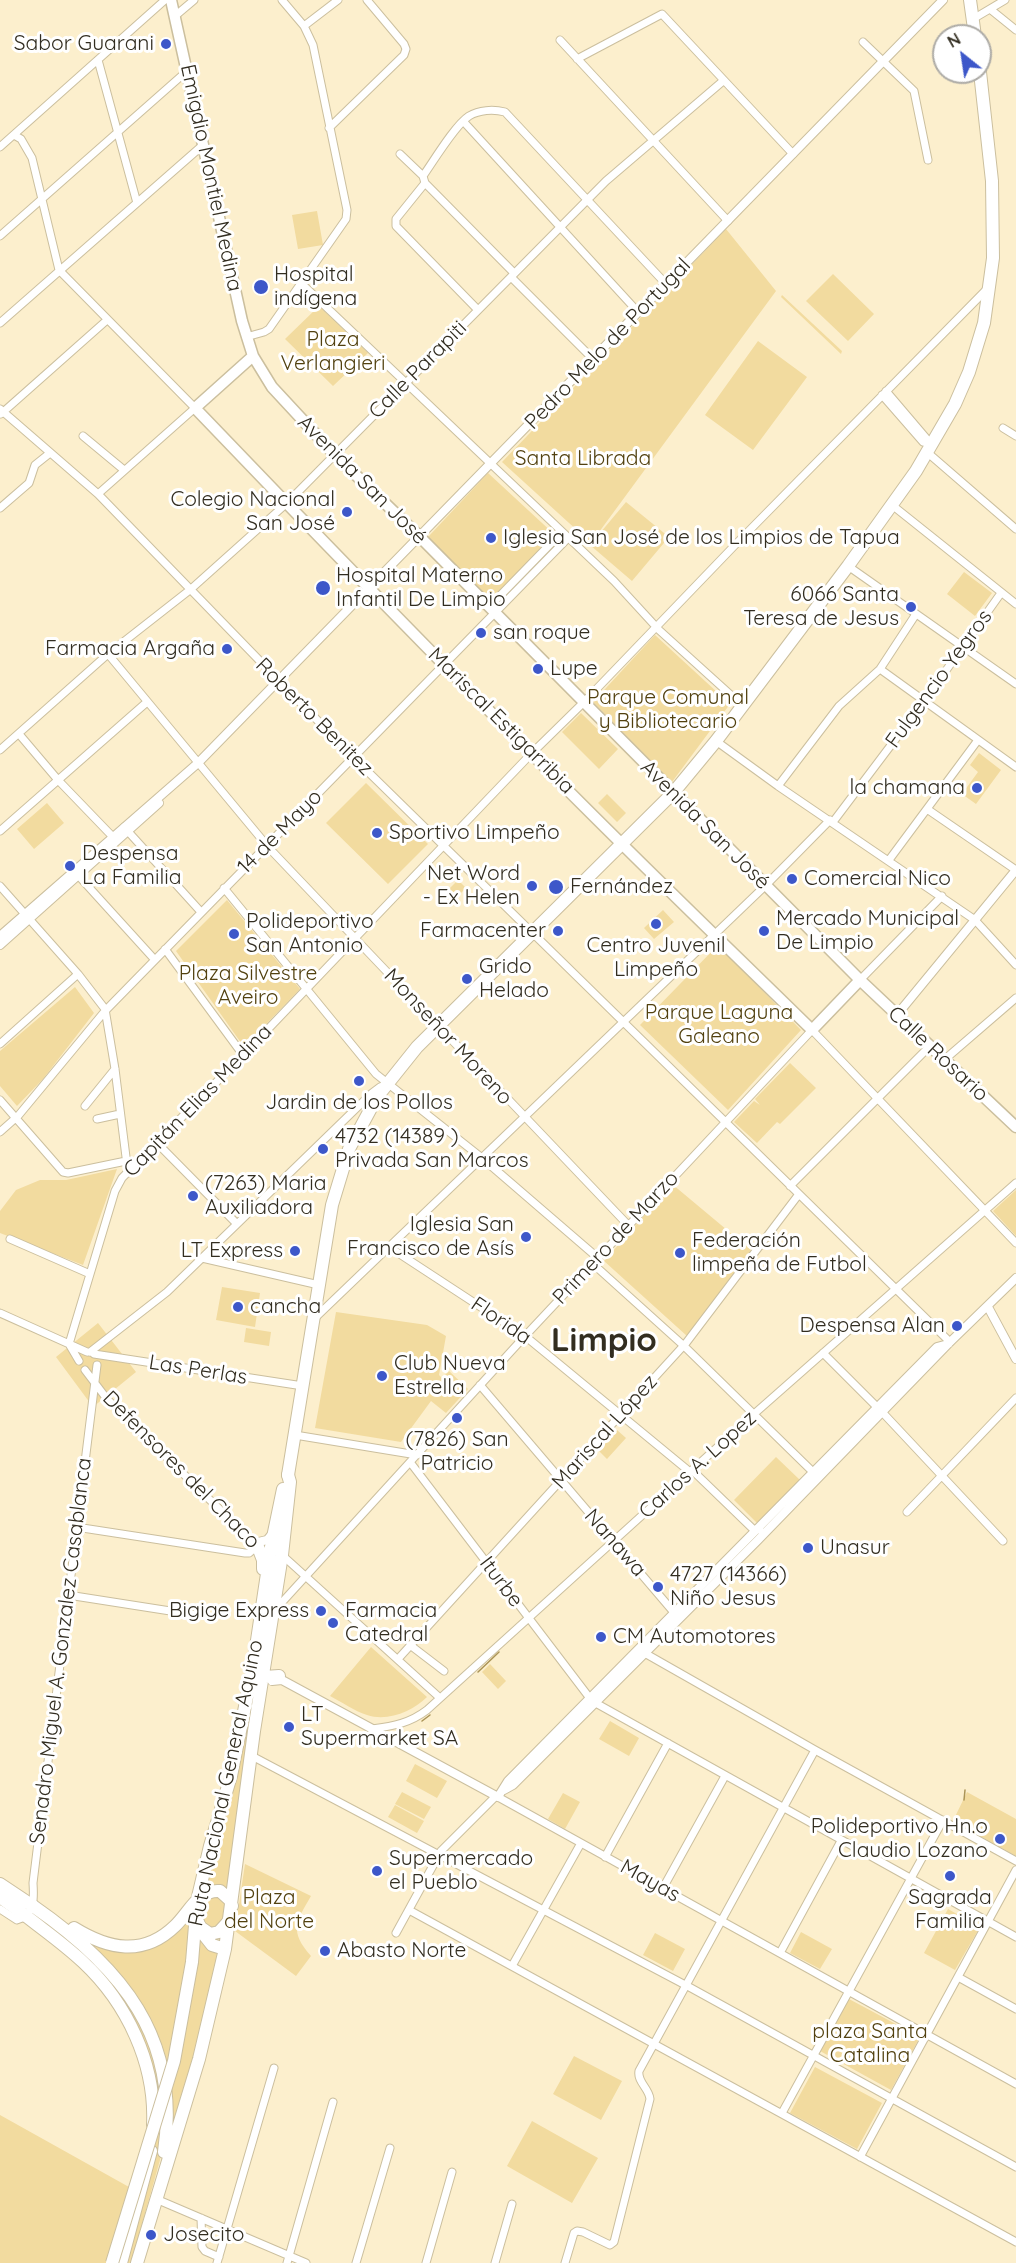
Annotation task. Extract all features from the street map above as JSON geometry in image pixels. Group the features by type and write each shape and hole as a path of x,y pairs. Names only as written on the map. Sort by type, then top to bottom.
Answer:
{"highway":[{"path":"970,0 974,24"},
{"name":"Ruta Nacional General Aquino","path":"112,2263 174,2061 198,1922 197,1901 210,1846 230,1781 253,1667 269,1557 288,1475 334,1196 354,1138 369,1109 387,1083 417,1047 534,935 673,793 716,741 892,505 955,404 969,372 984,323 990,285 994,236 993,189 981,84"},
{"name":"Ruta Nacional General Aquino","path":"137,2263 198,2059 225,1950 250,1755 282,1555 290,1482 288,1475"},
{"path":"256,1545 264,1564 258,1627"},
{"path":"269,1635 272,1645 271,1665 281,1678"},
{"path":"244,1709 255,1687 262,1679 270,1675 281,1678"},
{"path":"0,1884 103,1982 127,2018 144,2058 152,2101 153,2140 145,2178 121,2263"},
{"path":"59,1924 71,1926 93,1940 110,1946 138,1946 153,1941 169,1931 207,1892 220,1891 226,1895 232,1906"},
{"path":"0,1897 59,1924 89,1948 111,1971 136,2004 153,2042 167,2103 166,2136 157,2197"},
{"path":"198,1922 205,1932 214,1934 224,1929 230,1921"},
{"path":"198,1922 212,1945 225,1950"}],"main road":[{"name":"Emigdio Montiel Medina","path":"171,0 246,337 253,356"},
{"path":"195,408 253,356"},
{"name":"Avenida San José","path":"253,356 272,387 335,454 860,980"},
{"name":"Mariscal Estigarribia","path":"195,408 531,754 812,1030"},
{"name":"Calle Rosario","path":"860,980 1016,1127"},
{"name":"Primero de Marzo","path":"812,1030 860,980"}],"street":[{"path":"0,147 165,0"},
{"path":"175,16 194,0"},
{"path":"246,337 267,331 346,219 347,210 313,45 304,26 282,0"},
{"path":"304,26 338,0"},
{"path":"329,128 404,55 406,49 367,0"},
{"name":"Pedro Melo de Portugal","path":"0,936 27,916 196,768 197,764 277,681 943,0"},
{"path":"973,20 1005,0"},
{"path":"990,9 1016,30"},
{"path":"577,59 662,14 793,154"},
{"path":"560,40 728,221"},
{"path":"863,42 914,91 928,160"},
{"path":"98,60 136,202"},
{"path":"0,236 187,71"},
{"name":"Calle Parapiti","path":"0,750 108,654 191,589 287,503 588,199 723,81"},
{"path":"478,310 396,226 396,219 463,121 469,116 490,110 499,110 509,114 666,284"},
{"path":"463,121 638,312"},
{"path":"14,135 21,138 32,158 59,270 195,408 98,494"},
{"path":"0,323 203,144"},
{"path":"400,154 593,359"},
{"path":"301,283 614,581 656,627 743,706"},
{"name":"Capitán Elias Medina","path":"69,1344 115,1191 128,1173 531,754 990,285"},
{"path":"1,412 107,320"},
{"path":"884,393 923,442 1016,530"},
{"name":"Roberto Benitez","path":"1,412 98,494 354,758 949,1343"},
{"path":"1004,428 1016,436"},
{"path":"83,436 124,470"},
{"path":"0,508 29,483 35,465 50,453"},
{"path":"892,505 1016,604"},
{"name":"14 de Mayo","path":"0,1132 15,1118 105,1011 445,664 492,610 565,535"},
{"path":"848,566 1016,684"},
{"name":"Fulgencio Yegros","path":"314,1319 832,821 925,700 1001,593"},
{"path":"778,786 839,706 880,669 916,614"},
{"name":"Monseñor Moreno","path":"108,654 197,764 267,844 354,939 628,1225"},
{"path":"880,669 1016,767"},
{"path":"0,831 147,702"},
{"path":"19,734 58,780 112,836"},
{"path":"889,860 978,740"},
{"path":"716,741 975,920 1016,965"},
{"path":"896,1016 1016,870 927,809"},
{"path":"126,829 201,912"},
{"name":"Pedro Melo de Portugal","path":"76,873 112,836 126,829"},
{"path":"76,873 155,960"},
{"path":"0,886 78,974 105,1011 128,1173"},
{"path":"224,888 376,1074 482,1158 595,1260 817,1475"},
{"name":"Primero de Marzo","path":"860,980 942,896"},
{"name":"Pedro Melo de Portugal","path":"0,945 27,916"},
{"path":"165,949 243,1055"},
{"path":"0,1044 78,974"},
{"path":"944,1060 1016,998"},
{"path":"812,1030 1016,1243"},
{"name":"Primero de Marzo","path":"273,1612 480,1384 812,1030"},
{"path":"790,1186 930,1046"},
{"path":"85,1106 115,1069"},
{"path":"79,1361 81,1356 90,1353 140,1315 372,1093 387,1083"},
{"path":"0,1100 63,1173 126,1161"},
{"path":"98,1119 120,1114"},
{"path":"337,1126 354,1138"},
{"path":"157,1143 237,1224"},
{"name":"Carlos A. Lopez","path":"372,1729 395,1726 412,1720 440,1698 754,1414 1016,1183"},
{"name":"Mariscal López","path":"398,1659 684,1346 799,1194"},
{"path":"10,1239 90,1274"},
{"name":"Florida","path":"389,1247 525,1336 691,1471 757,1533"},
{"path":"202,1258 319,1285"},
{"path":"396,1933 439,1856 499,1794 508,1781 593,1701 880,1410 1016,1278"},
{"path":"988,1307 1016,1359"},
{"name":"Las Perlas","path":"0,1313 90,1353 303,1386"},
{"path":"69,1344 85,1370 93,1369 97,1365 97,1359 90,1353"},
{"path":"823,1353 1003,1541"},
{"name":"Defensores del Chaco","path":"94,1383 97,1365"},
{"name":"Defensores del Chaco","path":"85,1370 107,1399 269,1557"},
{"name":"Senadro Miguel A. Gonzalez Casablanca","path":"30,1911 94,1383"},
{"name":"Nanawa","path":"480,1384 677,1616"},
{"path":"907,1512 1016,1398"},
{"path":"295,1435 417,1455"},
{"name":"Iturbe","path":"410,1462 593,1701"},
{"path":"76,1527 245,1553 249,1553 256,1545 267,1540 274,1532"},
{"path":"282,1555 440,1698"},
{"path":"269,1557 276,1577 268,1623 269,1635"},
{"path":"68,1595 196,1615"},
{"path":"411,1645 444,1671"},
{"path":"642,1652 1016,1861"},
{"path":"258,1704 269,1682 281,1678"},
{"name":"Mayas","path":"281,1678 372,1729 499,1794 605,1857 1016,2084"},
{"path":"593,1701 1016,1937"},
{"path":"605,1857 668,1743"},
{"path":"565,2263 574,2234 580,2231 610,2245 614,2242 650,2099 638,2075 815,1750"},
{"path":"250,1755 686,1985 1016,2167"},
{"path":"663,1888 725,1776"},
{"path":"782,2113 943,1820"},
{"path":"780,1953 841,1841"},
{"path":"512,1966 581,1843"},
{"path":"860,2157 1016,1870"},
{"path":"0,1909 17,1920 30,1911"},
{"path":"409,1910 1016,2242"},
{"path":"958,1977 1016,2009"},
{"path":"201,2218 202,2247 218,2260 274,2068"},
{"path":"288,2259 333,2102"},
{"path":"357,2263 390,2148"},
{"path":"426,2263 452,2172"},
{"path":"157,2197 288,2259 306,2263"},
{"path":"495,2263 512,2204"}],"green space":[{"path":"317,211 323,245 298,249 292,215"},
{"name":"Santa Librada","path":"726,229 776,291 591,543 502,462"},
{"path":"833,274 874,314 848,341 806,301"},
{"path":"782,295 842,351 841,354 781,297"},
{"name":"Plaza Verlangieri","path":"319,306 368,353 333,386 285,339"},
{"path":"758,341 807,377 753,450 705,415"},
{"path":"488,473 555,535 491,600 428,537"},
{"path":"626,502 669,537 632,581 590,545"},
{"path":"964,572 992,593 975,616 947,594"},
{"name":"Parque Comunal y Bibliotecario","path":"655,635 730,704 672,782 593,702"},
{"path":"581,713 618,749 599,769 562,732"},
{"path":"979,753 1001,770 976,804 962,794 978,772 970,765"},
{"name":"Sportivo Limpeño","path":"366,783 428,844 388,884 326,823"},
{"path":"607,794 626,813 617,822 598,803"},
{"path":"47,803 64,823 34,849 17,829"},
{"path":"458,880 466,888 448,906 440,898"},
{"name":"Plaza Silvestre Aveiro","path":"227,900 300,989 244,1047 176,951"},
{"path":"663,910 674,922 654,939 644,928"},
{"name":"Parque Laguna Galeano","path":"718,945 801,1030 728,1110 640,1025"},
{"path":"75,987 94,1013 43,1079 17,1106 0,1086 0,1051"},
{"path":"790,1063 816,1088 757,1143 734,1122 754,1101 760,1105 755,1099"},
{"path":"117,1169 83,1265 0,1233 0,1211 16,1190 40,1180 66,1180"},
{"path":"672,1184 751,1250 687,1336 604,1261"},
{"path":"1016,1190 1016,1236 993,1211"},
{"name":"cancha","path":"222,1287 260,1293 255,1327 216,1320"},
{"path":"336,1312 427,1325 446,1336 439,1375 442,1378 449,1371 468,1389 446,1413 431,1401 401,1442 315,1428"},
{"path":"98,1323 136,1372 93,1407 56,1357"},
{"path":"246,1328 271,1332 269,1346 244,1342"},
{"path":"617,1430 626,1438 607,1459 598,1450"},
{"path":"776,1457 800,1480 757,1523 734,1500"},
{"path":"371,1647 427,1697 415,1707 400,1714 375,1717 353,1709 330,1696"},
{"path":"490,1664 506,1681 498,1689 482,1672"},
{"path":"255,1692 229,1891 206,1887 232,1792"},
{"path":"610,1721 639,1738 629,1756 599,1739"},
{"path":"415,1764 447,1781 437,1798 406,1781"},
{"path":"402,1792 431,1807 424,1819 395,1804"},
{"name":"Polideportivo Hn.o Claudio Lozano","path":"967,1792 1016,1819 1016,1856 953,1821"},
{"path":"563,1793 580,1802 565,1829 548,1819"},
{"path":"395,1805 424,1821 417,1833 388,1817"},
{"name":"Plaza del Norte","path":"245,1864 311,1896 299,1920 297,1933 311,1956 296,1976 235,1931"},
{"path":"217,1896 225,1904 222,1922 221,1925 208,1929 203,1910 209,1898"},
{"path":"948,1909 980,1927 955,1970 924,1953"},
{"path":"37,1913 115,1981 145,2031 161,2087 156,2104 133,2023 34,1915"},
{"path":"189,1919 186,1963 166,2071 143,2018 125,1985 102,1954 88,1941 120,1950"},
{"path":"801,1932 832,1949 820,1969 790,1953"},
{"path":"655,1933 685,1949 673,1971 643,1955"},
{"path":"199,1940 211,1951 219,1954 213,1988 171,2138 170,2094"},
{"name":"plaza Santa Catalina","path":"849,1999 920,2037 891,2090 820,2051"},
{"path":"574,2056 622,2081 601,2120 553,2094"},
{"path":"815,2067 882,2103 857,2149 790,2113"},
{"path":"164,2109 160,2160 131,2263 124,2263 153,2157 156,2135"},
{"path":"0,2115 129,2187 107,2263 0,2263"},
{"path":"532,2121 598,2158 572,2203 507,2166"}],"waterway":[{"path":"478,1672 499,1652"},
{"path":"422,1721 430,1715"},
{"path":"964,1800 965,1790"}],"place":[{"name":"Sabor Guarani","path":"166,44"},
{"name":"Hospital indígena","path":"261,287"},
{"name":"Colegio Nacional San José","path":"347,512"},
{"name":"Iglesia San José de los Limpios de Tapua","path":"491,538"},
{"name":"Hospital Materno Infantil De Limpio","path":"323,588"},
{"name":"6066 Santa Teresa de Jesus","path":"911,607"},
{"name":"san roque","path":"481,633"},
{"name":"Farmacia Argaña","path":"227,649"},
{"name":"Lupe","path":"538,669"},
{"name":"la chamana","path":"977,788"},
{"name":"Sportivo Limpeño","path":"377,833"},
{"name":"Despensa La Familia","path":"70,866"},
{"name":"Comercial Nico","path":"792,879"},
{"name":"Net Word - Ex Helen","path":"532,886"},
{"name":"Fernández","path":"556,887"},
{"name":"Centro Juvenil Limpeño","path":"656,924"},
{"name":"Farmacenter","path":"558,931"},
{"name":"Mercado Municipal De Limpio","path":"764,931"},
{"name":"Polideportivo San Antonio","path":"234,934"},
{"name":"Grido Helado","path":"467,979"},
{"name":"Jardin de los Pollos","path":"359,1081"},
{"name":"4732 (14389 ) Privada San Marcos","path":"323,1149"},
{"name":"(7263) Maria Auxiliadora","path":"193,1196"},
{"name":"Iglesia San Francisco de Asís","path":"526,1237"},
{"name":"LT Express","path":"295,1251"},
{"name":"Federación limpeña de Futbol","path":"680,1253"},
{"name":"cancha","path":"238,1307"},
{"name":"Despensa Alan","path":"957,1326"},
{"name":"Club Nueva Estrella","path":"382,1376"},
{"name":"(7826) San Patricio","path":"457,1418"},
{"name":"Unasur","path":"808,1548"},
{"name":"4727 (14366) Niño Jesus","path":"658,1587"},
{"name":"Bigige Express","path":"321,1611"},
{"name":"Farmacia Catedral","path":"333,1623"},
{"name":"CM Automotores","path":"601,1637"},
{"name":"LT Supermarket SA","path":"289,1727"},
{"name":"Polideportivo Hn.o Claudio Lozano","path":"1000,1839"},
{"name":"Supermercado el Pueblo","path":"377,1871"},
{"name":"Sagrada Familia","path":"950,1876"},
{"name":"Abasto Norte","path":"325,1951"},
{"name":"Josecito","path":"151,2235"}],"district":[{"name":"Limpio","path":"604,1341"}]}
